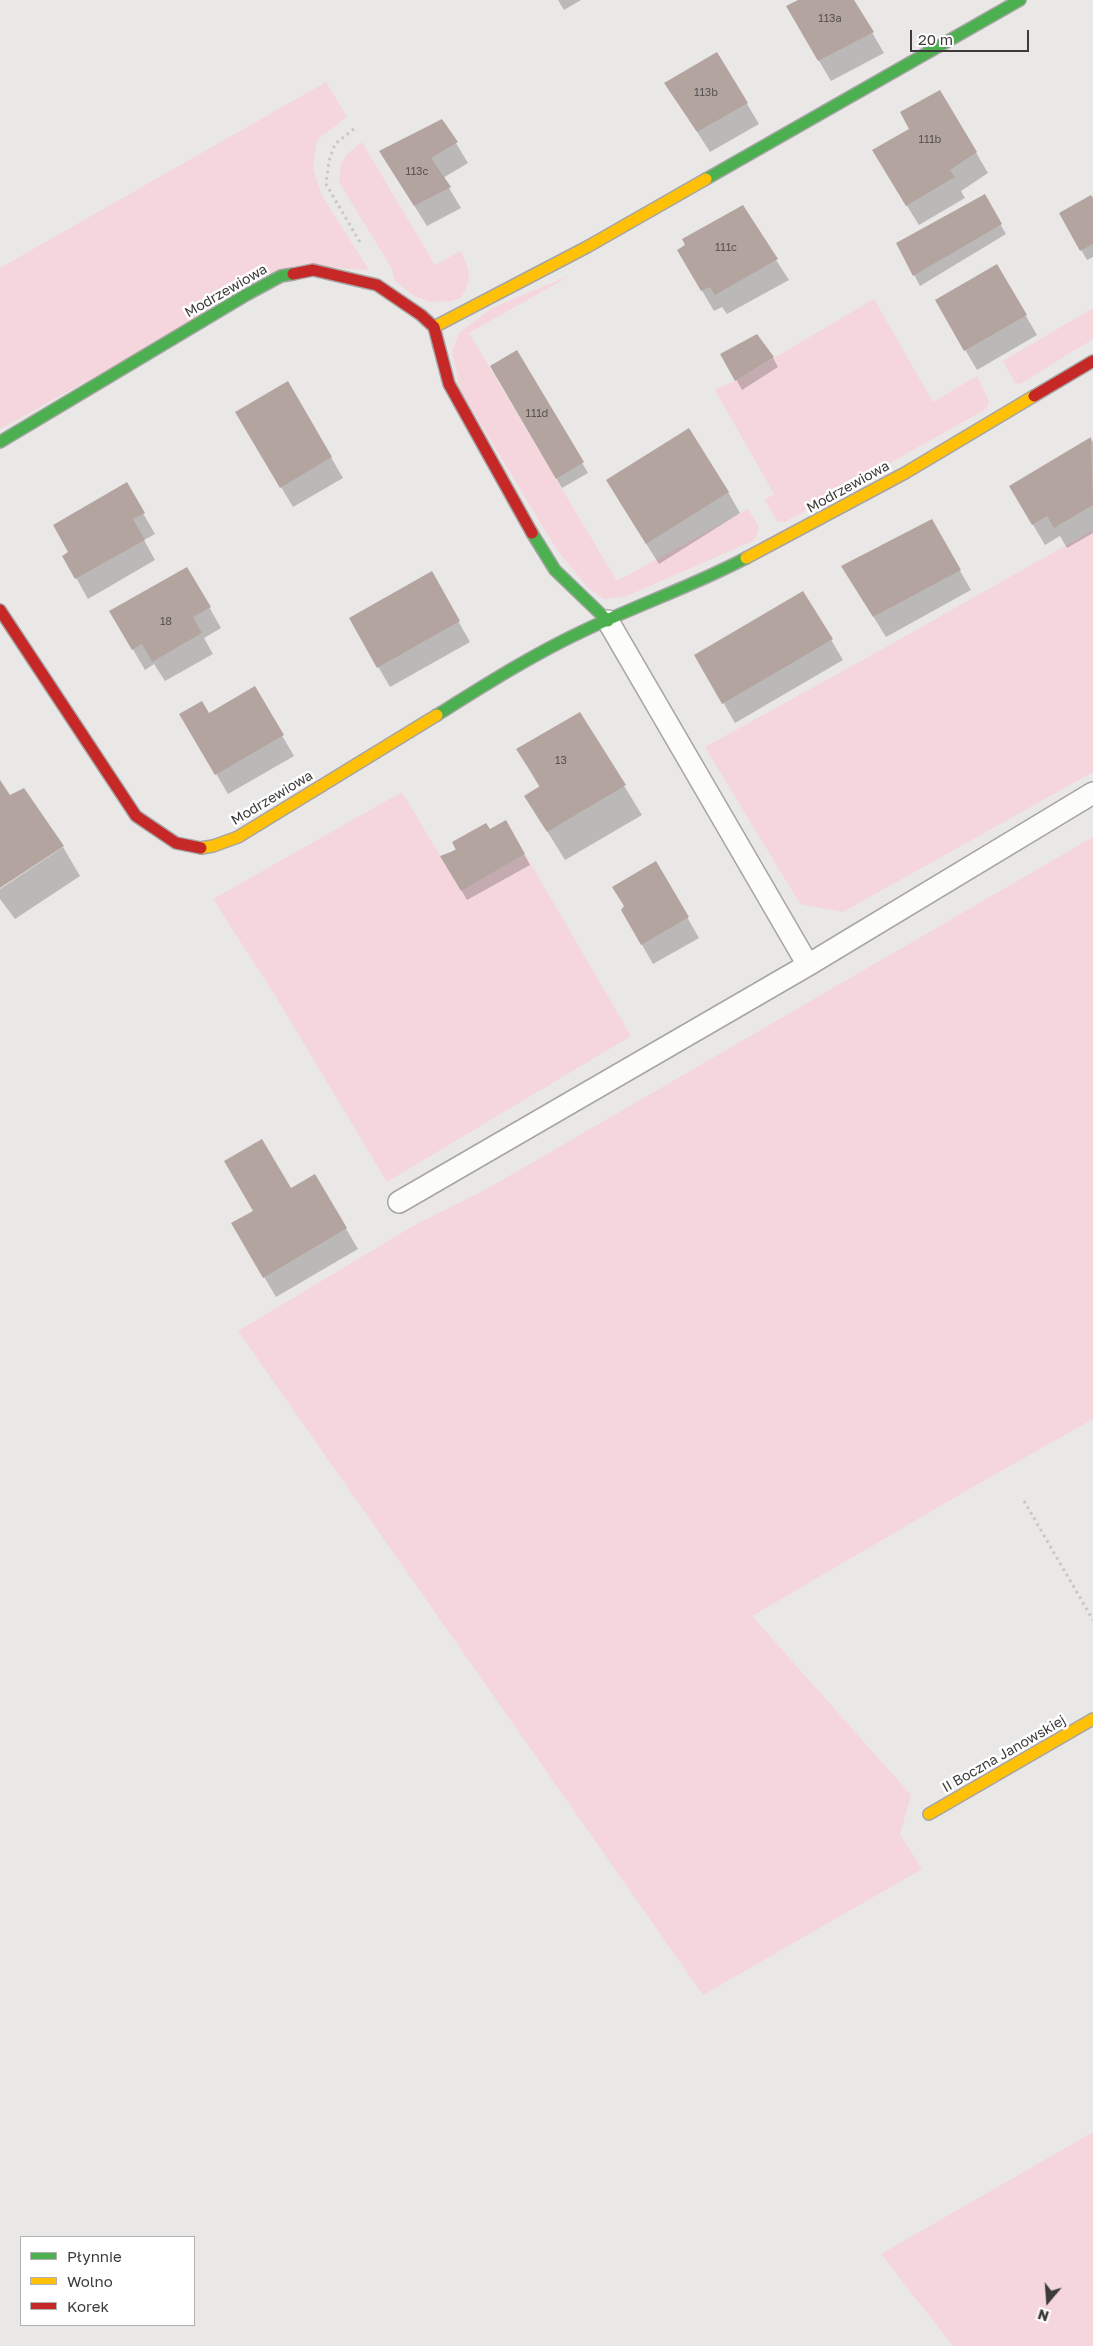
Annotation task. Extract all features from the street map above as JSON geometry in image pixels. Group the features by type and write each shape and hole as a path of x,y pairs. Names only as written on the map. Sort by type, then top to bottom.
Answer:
{"street":[{"path":"608,621 555,570 519,512 449,384 434,327 587,247 1020,0"},
{"name":"Modrzewiowa","path":"0,442 281,276 313,270 378,285 421,315 434,327"},
{"name":"Modrzewiowa","path":"0,610 136,816 166,840 188,848 206,848 238,837 510,670 583,631 708,578 791,535 905,473 1093,361"},
{"name":"II Boczna Janowskiej","path":"929,1814 1093,1719"}],"lane":[{"path":"608,621 808,965"},
{"path":"399,1202 808,965 1093,793"}],"path":[{"path":"354,129 335,144 328,161 326,184 338,207 377,269 378,285"},
{"path":"1024,1501 1093,1620"}],"shaded area":[{"path":"326,82 347,117 317,140 313,168 322,196 369,270 295,266 0,429 0,268"},
{"path":"362,142 435,265 461,251 468,270 469,279 461,298 451,301 431,302 414,296 395,281 392,269 339,182 341,163 348,153"},
{"path":"571,275 469,333 617,581 748,509 759,527 755,540 627,596 604,599 588,588 557,550 460,390 452,351 459,333 492,308"},
{"path":"874,299 933,402 977,376 989,401 986,409 785,522 777,521 765,500 774,494 715,390 735,381"},
{"path":"1093,308 1093,339 1020,384 1015,383 1003,361"},
{"path":"1093,530 1093,772 843,912 800,904 705,747"},
{"path":"402,792 461,891 525,854 631,1036 387,1182 276,997 213,899"},
{"path":"1093,837 1093,1419 752,1616 911,1795 900,1834 922,1869 703,1995 238,1331 413,1226 485,1190"},
{"path":"1093,2132 1093,2346 953,2346 881,2254"}],"building":[{"path":"798,0 854,0 874,32 818,61 786,6"},
{"path":"717,52 748,103 697,132 664,83"},
{"path":"940,90 977,152 950,170 955,177 906,206 872,150 909,129 900,112"},
{"path":"442,119 458,142 431,158 451,187 414,206 379,151"},
{"path":"985,194 1002,224 913,276 896,243"},
{"path":"1091,195 1093,198 1093,244 1080,251 1059,213"},
{"path":"743,205 778,259 715,295 710,287 701,291 677,250 685,245 682,239"},
{"path":"997,264 1027,315 964,351 935,300"},
{"path":"757,334 774,357 735,381 720,354"},
{"path":"517,350 584,462 556,479 490,366"},
{"path":"288,381 332,457 280,488 235,412"},
{"path":"689,428 729,492 646,544 606,480"},
{"path":"1091,437 1093,505 1054,528 1047,516 1032,525 1009,486"},
{"path":"127,482 145,513 133,519 145,540 75,579 62,556 68,552 53,525"},
{"path":"932,519 961,570 873,617 841,566"},
{"path":"187,567 211,607 193,617 202,633 152,662 142,644 132,650 109,611"},
{"path":"432,571 460,621 377,668 349,618"},
{"path":"803,591 833,639 722,704 694,655"},
{"path":"255,686 284,735 215,775 179,714 202,701 209,713"},
{"path":"580,712 626,785 547,832 524,796 540,786 516,749"},
{"path":"0,780 10,795 24,788 64,846 0,888"},
{"path":"506,820 525,854 461,891 440,856 456,850 452,842 486,823 490,829"},
{"path":"656,861 689,917 641,945 621,910 624,906 612,887"},
{"path":"262,1139 291,1188 315,1174 347,1228 263,1278 231,1223 253,1211 224,1161"}],"traffic: fast":[{"path":"706,179 1020,0"},
{"path":"0,442 246,295 281,276 293,274"},
{"path":"532,533 555,570 608,621"},
{"path":"437,715 564,640 706,578 746,558"}],"traffic: slow":[{"path":"434,327 587,247 706,179"},
{"path":"746,558 905,473 1034,396"},
{"path":"201,848 213,846 238,837 437,715"},
{"path":"929,1814 1093,1719"}],"traffic: jam":[{"path":"293,274 313,270 377,285 421,315 434,327 449,384 532,533"},
{"path":"1034,396 1093,361"},
{"path":"0,610 136,816 176,843 201,848"}]}
